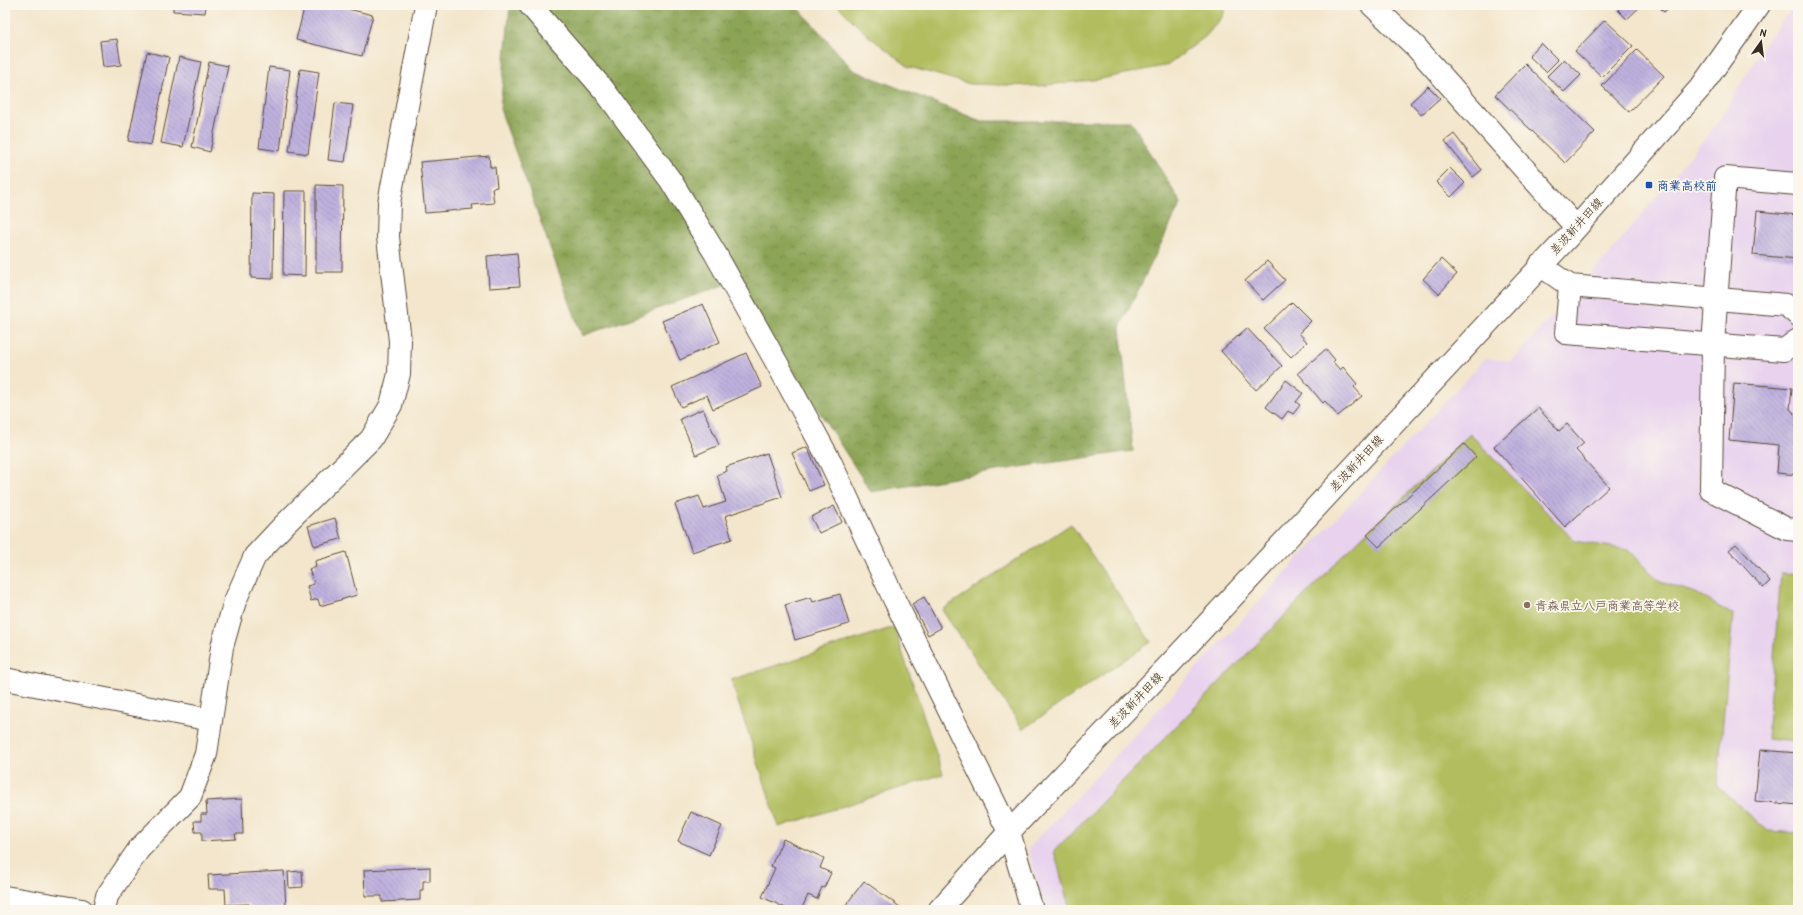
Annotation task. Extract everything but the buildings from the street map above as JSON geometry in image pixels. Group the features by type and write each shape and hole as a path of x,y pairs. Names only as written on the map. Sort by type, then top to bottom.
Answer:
{"street":[{"path":"104,910 107,896 139,849 190,797 206,754 222,647 235,601 255,556 283,526 371,439 391,405 399,374 400,341 388,238 389,203 426,5"},
{"path":"530,5 604,90 671,181 715,253 830,462 895,601 1009,832 1032,910"},
{"path":"1372,5 1416,47 1576,226"},
{"name":"差波新井田線","path":"940,910 1009,832 1169,665 1576,226 1701,86 1759,5"},
{"path":"1798,184 1725,178 1715,299 1711,490 1787,529 1798,530"},
{"path":"1540,265 1570,286 1786,305 1798,315"},
{"path":"1570,286 1566,333 1784,350 1798,340"},
{"path":"5,679 211,720"},
{"path":"5,897 82,910"}],"shaded area":[{"name":"青森県立八戸商業高等学校","path":"1795,5 1798,5 1798,910 1045,910 1028,849 1486,358 1511,361 1614,248 1719,121 1766,41"}],"green space":[{"path":"510,5 796,5 853,70 981,121 1131,121 1181,203 1120,327 1133,451 1020,467 871,492 735,281 582,336 500,109"},
{"path":"837,5 1226,5 1223,16 1206,36 1168,65 1101,79 1038,86 970,84 909,67 866,34"},
{"path":"1470,434 1575,541 1629,550 1660,582 1696,593 1733,615 1717,786 1768,831 1798,833 1798,910 1070,910 1054,851 1354,545"},
{"path":"1071,524 1151,642 1023,729 942,610"},
{"path":"1781,573 1798,574 1798,742 1767,739"},
{"path":"894,627 943,774 779,827 731,680"}],"place":[{"name":"商業高校前","path":"1649,185"},
{"name":"青森県立八戸商業高等学校","path":"1527,605"}]}
